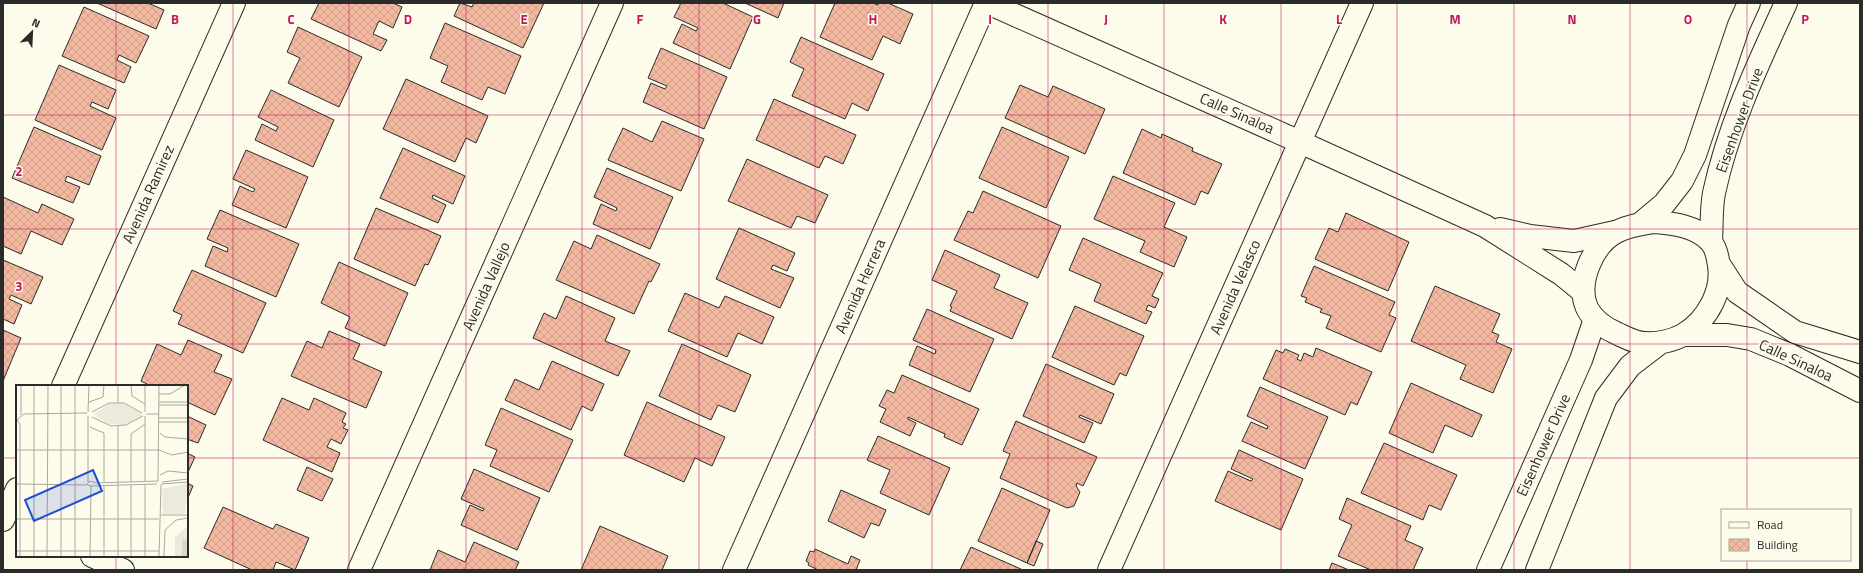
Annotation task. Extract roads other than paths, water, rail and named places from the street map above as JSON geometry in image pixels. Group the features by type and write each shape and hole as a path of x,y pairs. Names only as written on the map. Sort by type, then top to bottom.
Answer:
{"street":[{"name":"Avenida Ramirez","path":"63,385 234,3"},
{"name":"Avenida Vallejo","path":"359,570 612,3"},
{"name":"Calle Sinaloa","path":"987,3 1485,226 1561,274 1582,291"},
{"name":"Avenida Herrera","path":"734,570 987,3"},
{"name":"Avenida Velasco","path":"1109,570 1362,3"},
{"name":"Eisenhower Drive","path":"1640,224 1664,204 1682,181 1695,155 1739,24 1749,3"},
{"name":"Eisenhower Drive","path":"1711,242 1714,195 1724,155 1755,70 1786,3"},
{"path":"1537,570 1606,398 1630,366 1660,343 1683,335 1697,322 1709,308 1719,289 1719,264 1717,254 1711,242 1686,227 1671,223 1640,224 1615,232 1602,243 1592,258 1582,291 1587,308 1595,320 1610,330 1626,338 1643,343 1660,343"},
{"name":"Calle Sinaloa","path":"1485,226 1530,236 1574,241 1615,232"},
{"name":"Calle Sinaloa","path":"1719,264 1737,292 1795,332 1860,352"},
{"name":"Eisenhower Drive","path":"1488,570 1581,360 1595,320"},
{"name":"Calle Sinaloa","path":"1683,335 1727,335 1751,339 1790,355 1860,391"},
{"path":"7,519 16,492"},
{"path":"94,557 123,570"}]}
